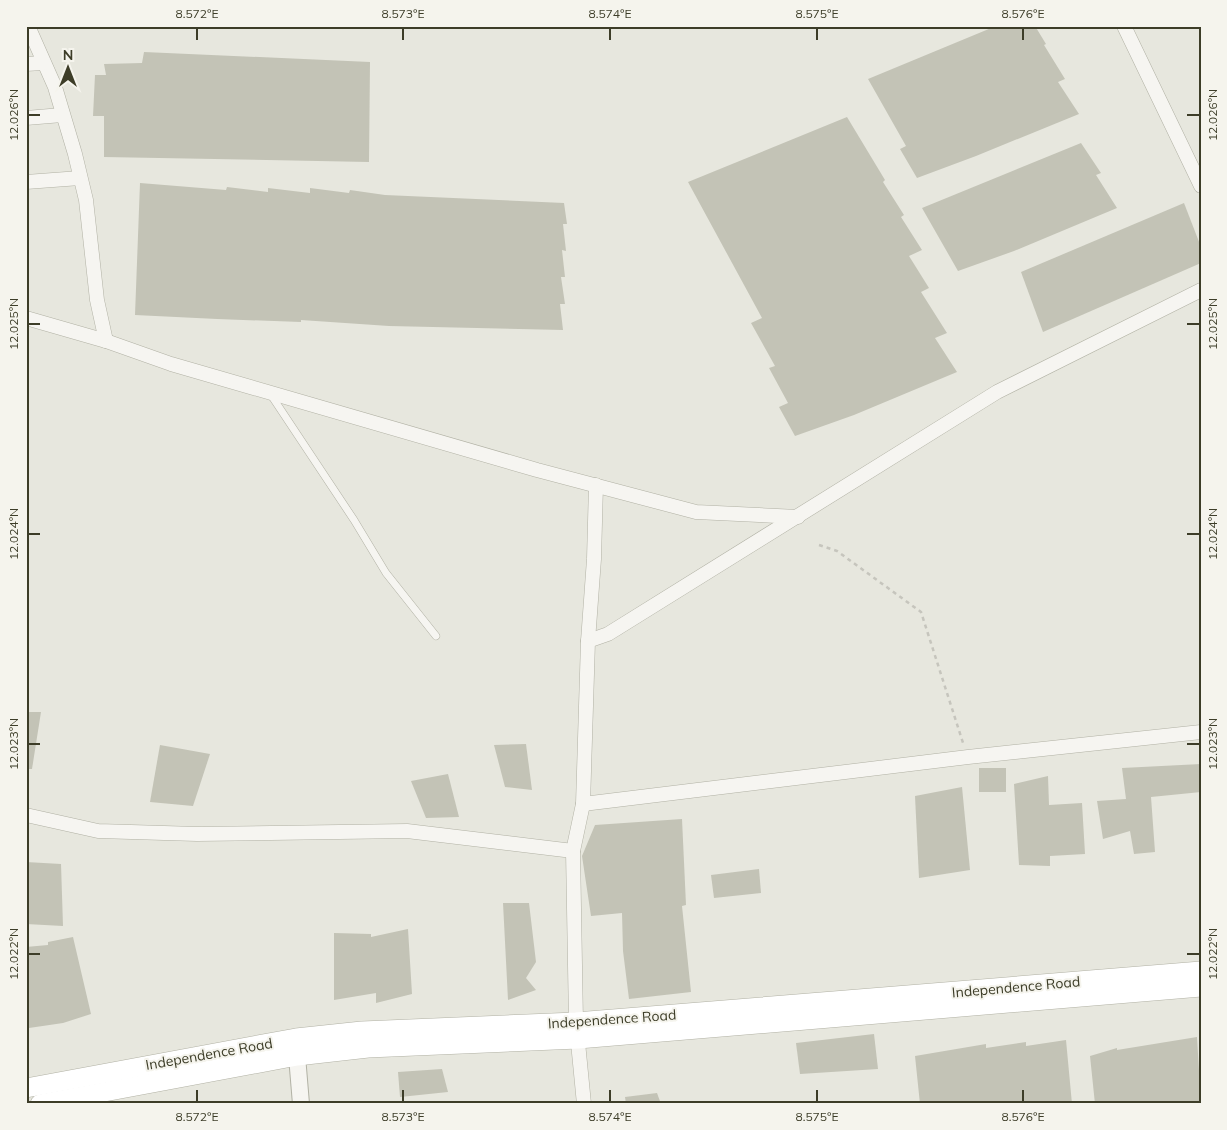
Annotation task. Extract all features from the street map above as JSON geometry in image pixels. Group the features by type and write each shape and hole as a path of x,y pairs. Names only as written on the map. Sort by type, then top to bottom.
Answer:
{"main road":[{"name":"Independence Road","path":"577,1030 1201,971"},
{"name":"Independence Road","path":"40,1104 362,1031 577,1030 1201,987"},
{"name":"Independence Road","path":"26,1088 296,1047"}],"street":[{"path":"28,26 55,87 86,200 97,300 106,341"},
{"path":"1124,26 1201,186"},
{"path":"26,64 43,63"},
{"path":"26,118 62,115"},
{"path":"26,182 80,178"},
{"path":"588,641 608,634 997,392 1201,290"},
{"path":"26,318 106,341 171,364 696,512 798,517"},
{"path":"584,1104 577,1030 573,851 583,804 588,641 594,558 596,485"},
{"path":"583,804 968,756 1201,732"},
{"path":"26,815 98,831 197,834 407,831 573,851"},
{"path":"296,1047 301,1104"}],"lane":[{"path":"269,392 354,520 386,573 436,636"}],"path":[{"path":"820,545 838,551 921,612 968,756"}],"building":[{"path":"996,26 1035,26 1046,44 1044,45 1065,79 1058,82 1079,114 917,178 900,149 906,146 868,79"},
{"path":"144,52 370,62 369,162 104,157 104,116 93,116 95,75 106,75 104,64 142,63"},
{"path":"847,117 885,180 883,182 904,215 901,217 922,250 909,256 929,288 921,292 947,333 935,338 957,372 854,415 795,436 779,407 788,403 769,368 775,366 751,323 762,318 688,182"},
{"path":"1081,143 1101,173 1096,175 1117,208 1014,251 958,271 922,208"},
{"path":"140,183 226,190 227,187 268,192 268,188 310,193 310,188 349,193 350,190 385,195 564,203 567,224 563,224 566,251 562,250 565,277 561,277 565,304 560,304 563,330 389,326 301,320 301,322 135,315"},
{"path":"1184,203 1201,247 1201,263 1043,332 1021,272"},
{"path":"26,712 41,712 32,769 26,769"},
{"path":"526,744 532,790 505,787 494,745"},
{"path":"160,745 210,754 193,806 150,802"},
{"path":"1201,764 1201,792 1151,797 1155,852 1134,854 1130,831 1103,839 1097,801 1126,799 1122,768"},
{"path":"979,768 1006,768 1006,792 979,792"},
{"path":"448,774 459,817 426,818 411,781"},
{"path":"1048,776 1049,805 1082,803 1085,854 1050,856 1050,866 1019,865 1014,784"},
{"path":"962,787 970,870 919,878 915,796"},
{"path":"682,819 686,905 682,906 691,992 629,999 623,951 622,913 591,916 582,856 595,825"},
{"path":"26,862 61,864 63,926 26,924"},
{"path":"759,869 761,893 714,898 711,875"},
{"path":"503,903 529,903 536,962 526,978 536,990 508,1000"},
{"path":"408,929 412,994 376,1003 376,993 334,1000 334,933 371,934 371,937"},
{"path":"73,937 91,1014 63,1023 29,1028 26,1012 26,947 48,945 48,942"},
{"path":"874,1034 878,1069 800,1074 796,1043"},
{"path":"1197,1037 1201,1104 1095,1104 1090,1056 1117,1048 1117,1050"},
{"path":"1066,1040 1072,1104 920,1104 915,1056 986,1044 986,1048 1026,1042 1026,1046"},
{"path":"442,1069 448,1092 400,1097 398,1072"},
{"path":"657,1093 661,1104 626,1104 625,1097"}]}
